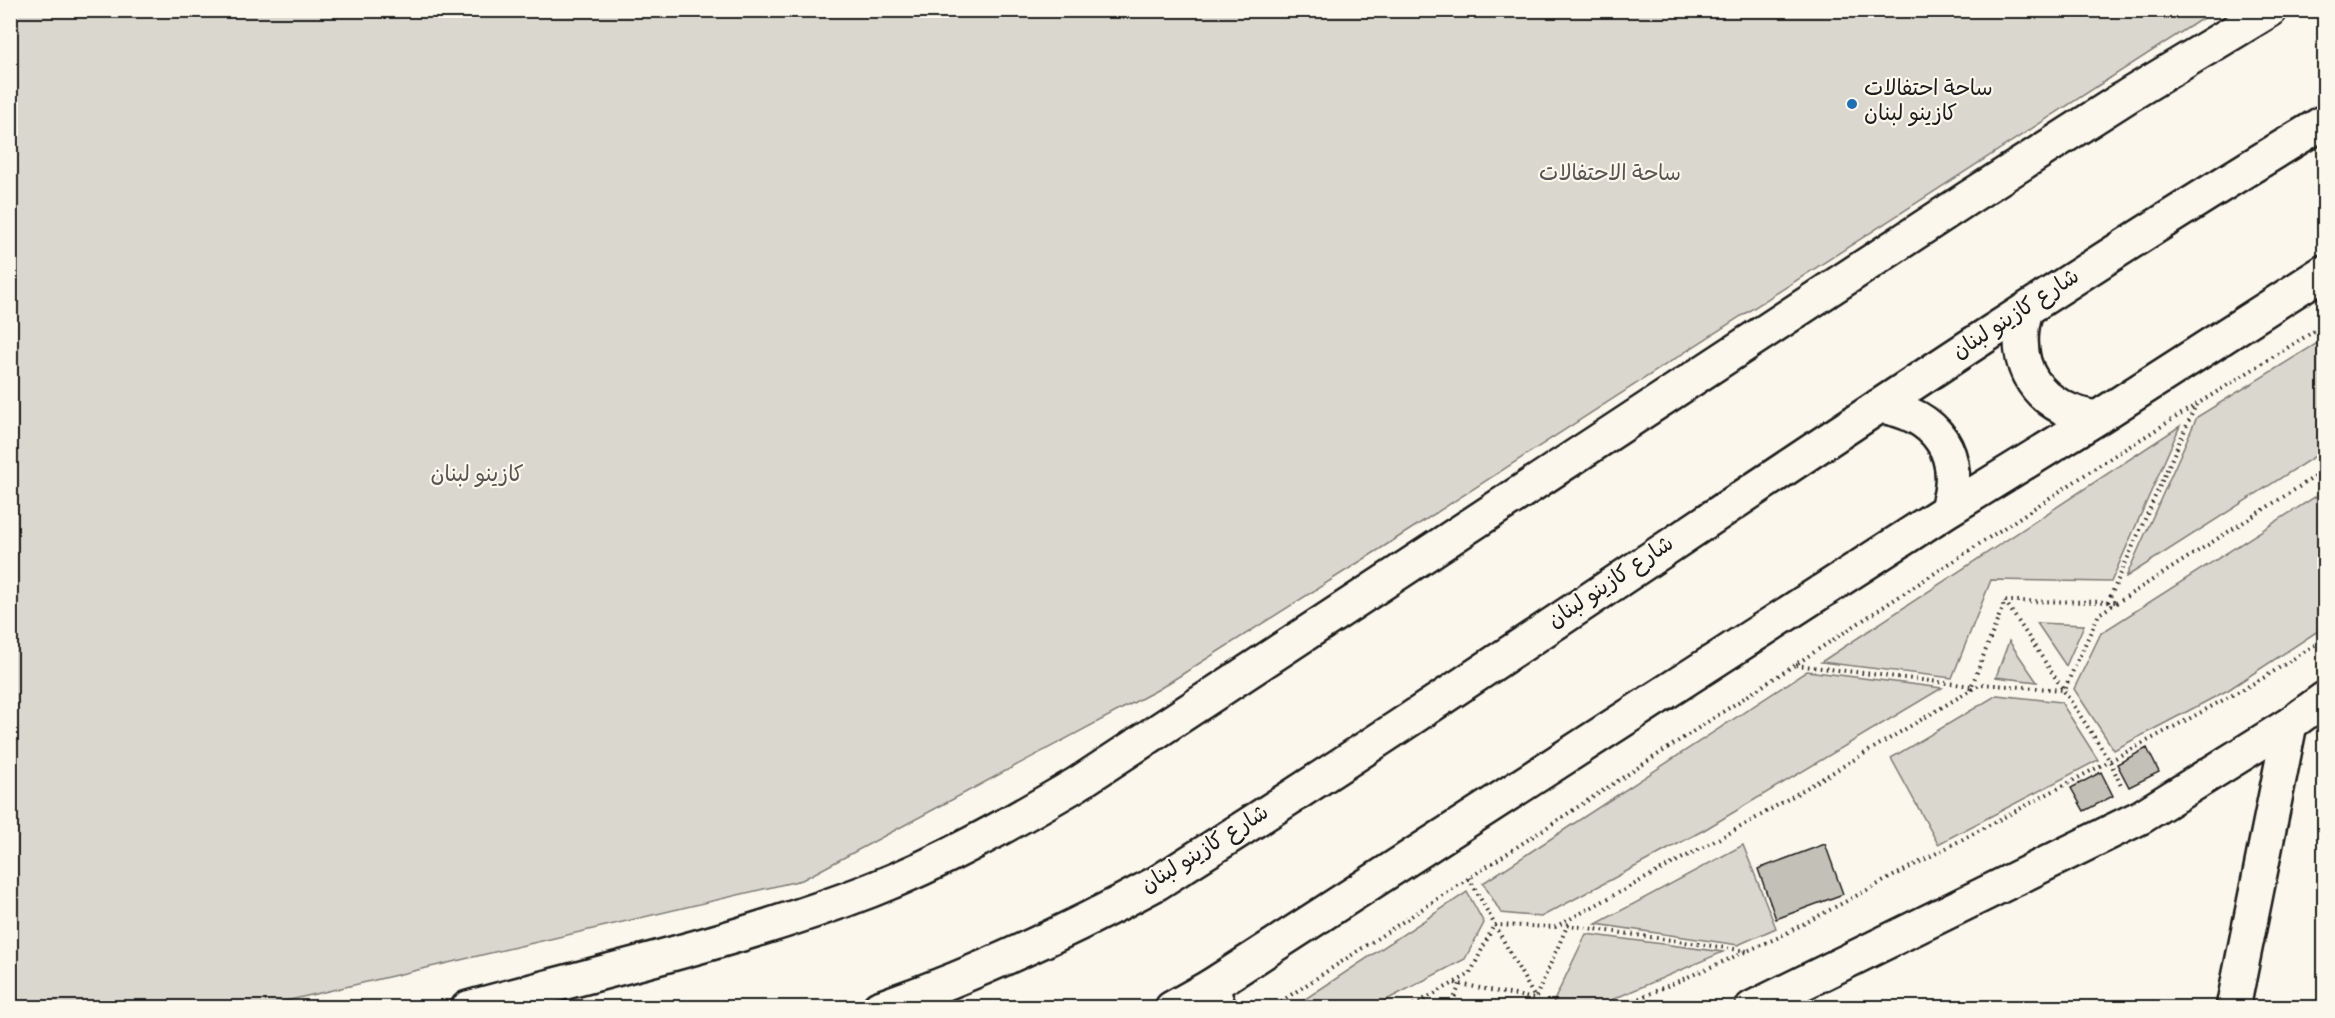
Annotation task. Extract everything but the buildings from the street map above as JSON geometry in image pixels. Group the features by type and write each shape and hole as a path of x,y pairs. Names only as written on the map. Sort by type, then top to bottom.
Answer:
{"main road":[{"path":"468,1008 728,939 801,916 944,858 1011,822 1077,784 1968,198 2129,95 2270,10"},
{"name":"شارع كازينو لبنان","path":"879,1008 939,987 1014,956 1087,922 1157,883 2026,310 2191,204 2325,122"},
{"path":"1172,1008 1215,997 1946,511 2097,418 2325,272"},
{"path":"2026,310 2021,343 2023,360 2029,375 2051,401 2065,410 2097,418"},
{"path":"1879,406 1915,415 1930,426 1942,441 1950,458 1954,476 1952,494 1946,511"},
{"path":"1752,1008 2141,817 2290,724 2325,699"},
{"path":"2233,1008 2290,724"}],"path":[{"path":"1271,1008 2109,459 2325,325"},
{"path":"2108,602 2195,406"},
{"path":"2064,690 2099,614 2325,471"},
{"path":"2005,601 2118,602"},
{"path":"1971,689 2005,601"},
{"path":"2005,601 2110,761"},
{"path":"1617,1008 1747,951 1934,856 2265,677 2325,639"},
{"path":"1795,664 1971,689"},
{"path":"1494,925 1555,927 1746,824 1982,684 2064,690"},
{"path":"1469,878 1535,999"},
{"path":"1535,999 1570,919"},
{"path":"1408,1008 1470,974 1494,925"},
{"path":"1567,925 1747,951"},
{"path":"1454,982 1535,999"},
{"path":"1450,1008 1460,984"}],"green space":[{"name":"كازينو لبنان","path":"10,11 2214,11 1159,689 802,880 260,1007 11,1007"},
{"path":"2324,339 2324,438 2320,453 2126,577 2197,417"},
{"path":"2180,426 2111,582 1991,580 1952,678 1821,662"},
{"path":"2324,491 2324,627 2228,690 2114,750 2074,689 2101,633"},
{"path":"2037,623 2084,625 2066,666"},
{"path":"2009,641 2037,682 1996,677"},
{"path":"1807,671 1942,688 1704,830 1541,917 1501,913 1483,883"},
{"path":"1997,695 2061,702 2098,760 1938,844 1891,758"},
{"path":"1743,845 1776,928 1738,945 1596,924"},
{"path":"1467,892 1484,923 1465,959 1373,1007 1293,1007"},
{"path":"1586,934 1723,952 1595,1007 1551,1007"}],"place":[{"name":"ساحة احتفالات كازينو لبنان","path":"1852,104"}],"park label":[{"name":"ساحة الاحتفالات","path":"1610,176"}]}
